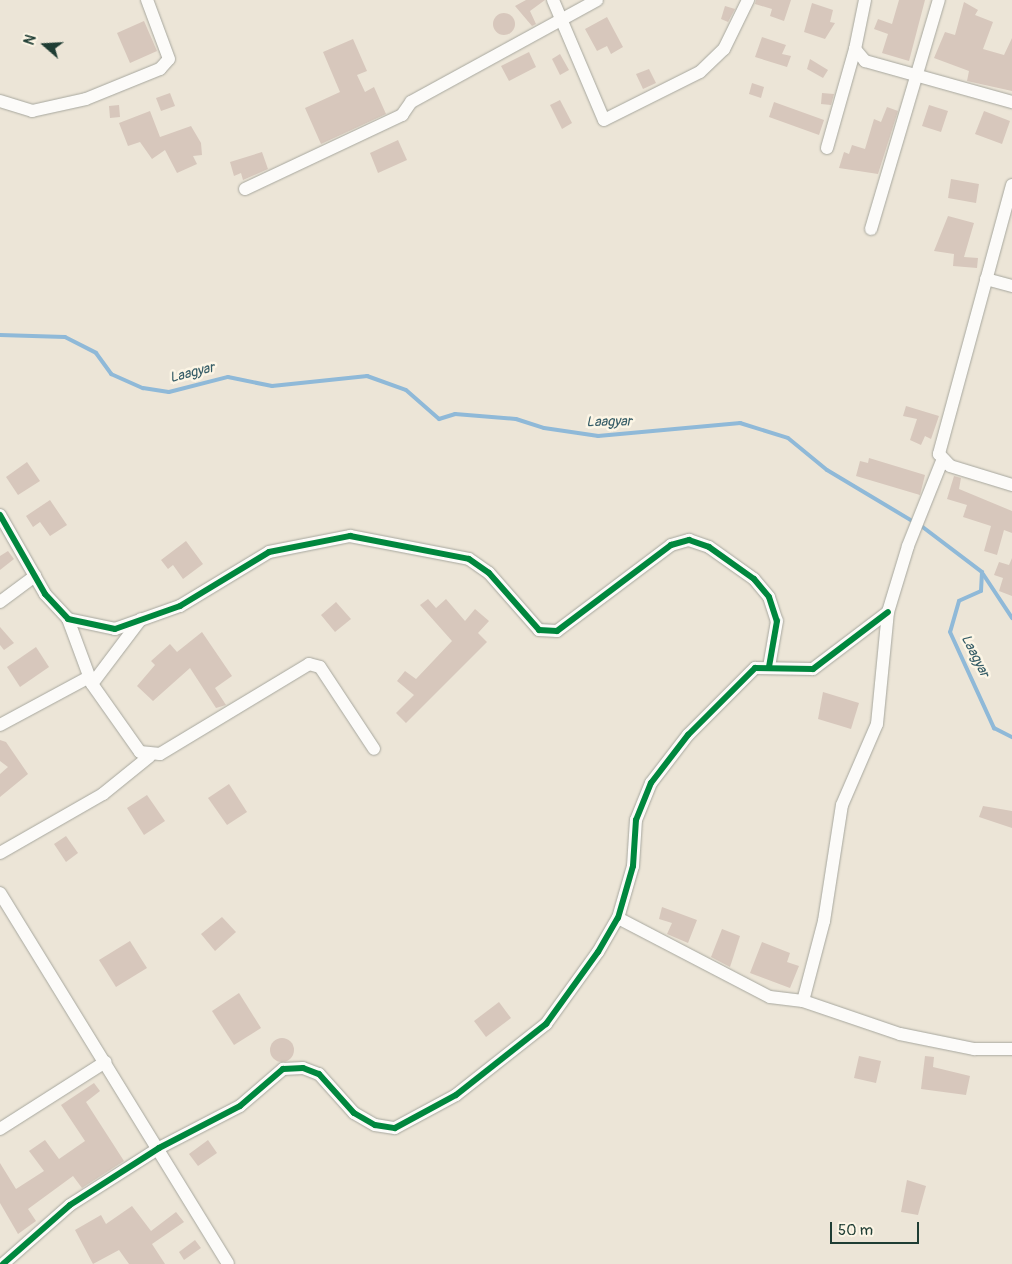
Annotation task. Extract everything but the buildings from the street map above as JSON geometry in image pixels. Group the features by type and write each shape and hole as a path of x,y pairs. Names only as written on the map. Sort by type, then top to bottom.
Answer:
{"street":[{"path":"0,101 32,110 86,98 160,69 169,59 147,0"},
{"path":"553,0 604,120 700,72 724,49 748,0"},
{"path":"245,189 402,115 411,102 562,21 597,0"},
{"path":"827,148 855,49 865,0"},
{"path":"872,228 914,75 940,0"},
{"path":"855,49 865,61 1012,102"},
{"path":"803,1001 824,920 842,805 877,724 888,612 908,546 942,461 940,446 1012,185"},
{"path":"986,279 1012,286"},
{"path":"942,461 1012,485"},
{"path":"0,515 35,576 68,619 91,681 140,752 150,756"},
{"path":"68,619 115,629 180,606 269,552 350,536 468,560 489,572 540,630 557,632 671,545 688,540 709,547 754,579 769,597 777,621 769,667"},
{"path":"0,602 35,576"},
{"path":"4,1261 70,1205 159,1148 240,1106 283,1069 303,1068 319,1074 354,1113 375,1125 396,1128 456,1095 546,1024 618,918 633,866 636,820 650,783 688,735 755,668 813,669 888,612"},
{"path":"0,725 91,681 141,619"},
{"path":"0,853 103,794 150,756 262,695 310,664 320,667 374,748"},
{"path":"0,893 159,1148 222,1262"},
{"path":"618,918 724,977 770,997 803,1001 886,1031 974,1049 1012,1050"},
{"path":"0,1129 105,1062"}],"waterway":[{"name":"Laagyar","path":"0,335 65,337 96,353 111,374 143,388 169,392 228,377 272,386 367,376 406,390 439,419 455,414 516,419 544,428 598,436 740,423 788,438 827,470 914,522"},
{"name":"Laagyar","path":"920,525 982,572 981,591 959,601 950,632 994,728 1012,737"},
{"path":"983,574 1012,618"}],"cycle path":[{"path":"0,515 45,594 68,619 115,629 180,606 269,552 350,536 469,559 489,573 539,630 557,631 671,545 689,540 709,547 754,579 769,597 777,621 769,667"},
{"path":"3,1264 70,1205 159,1148 240,1106 283,1069 303,1068 319,1074 354,1113 375,1125 395,1128 456,1095 546,1024 598,952 618,918 633,866 636,820 651,783 688,735 755,668 813,669 888,612"}]}
